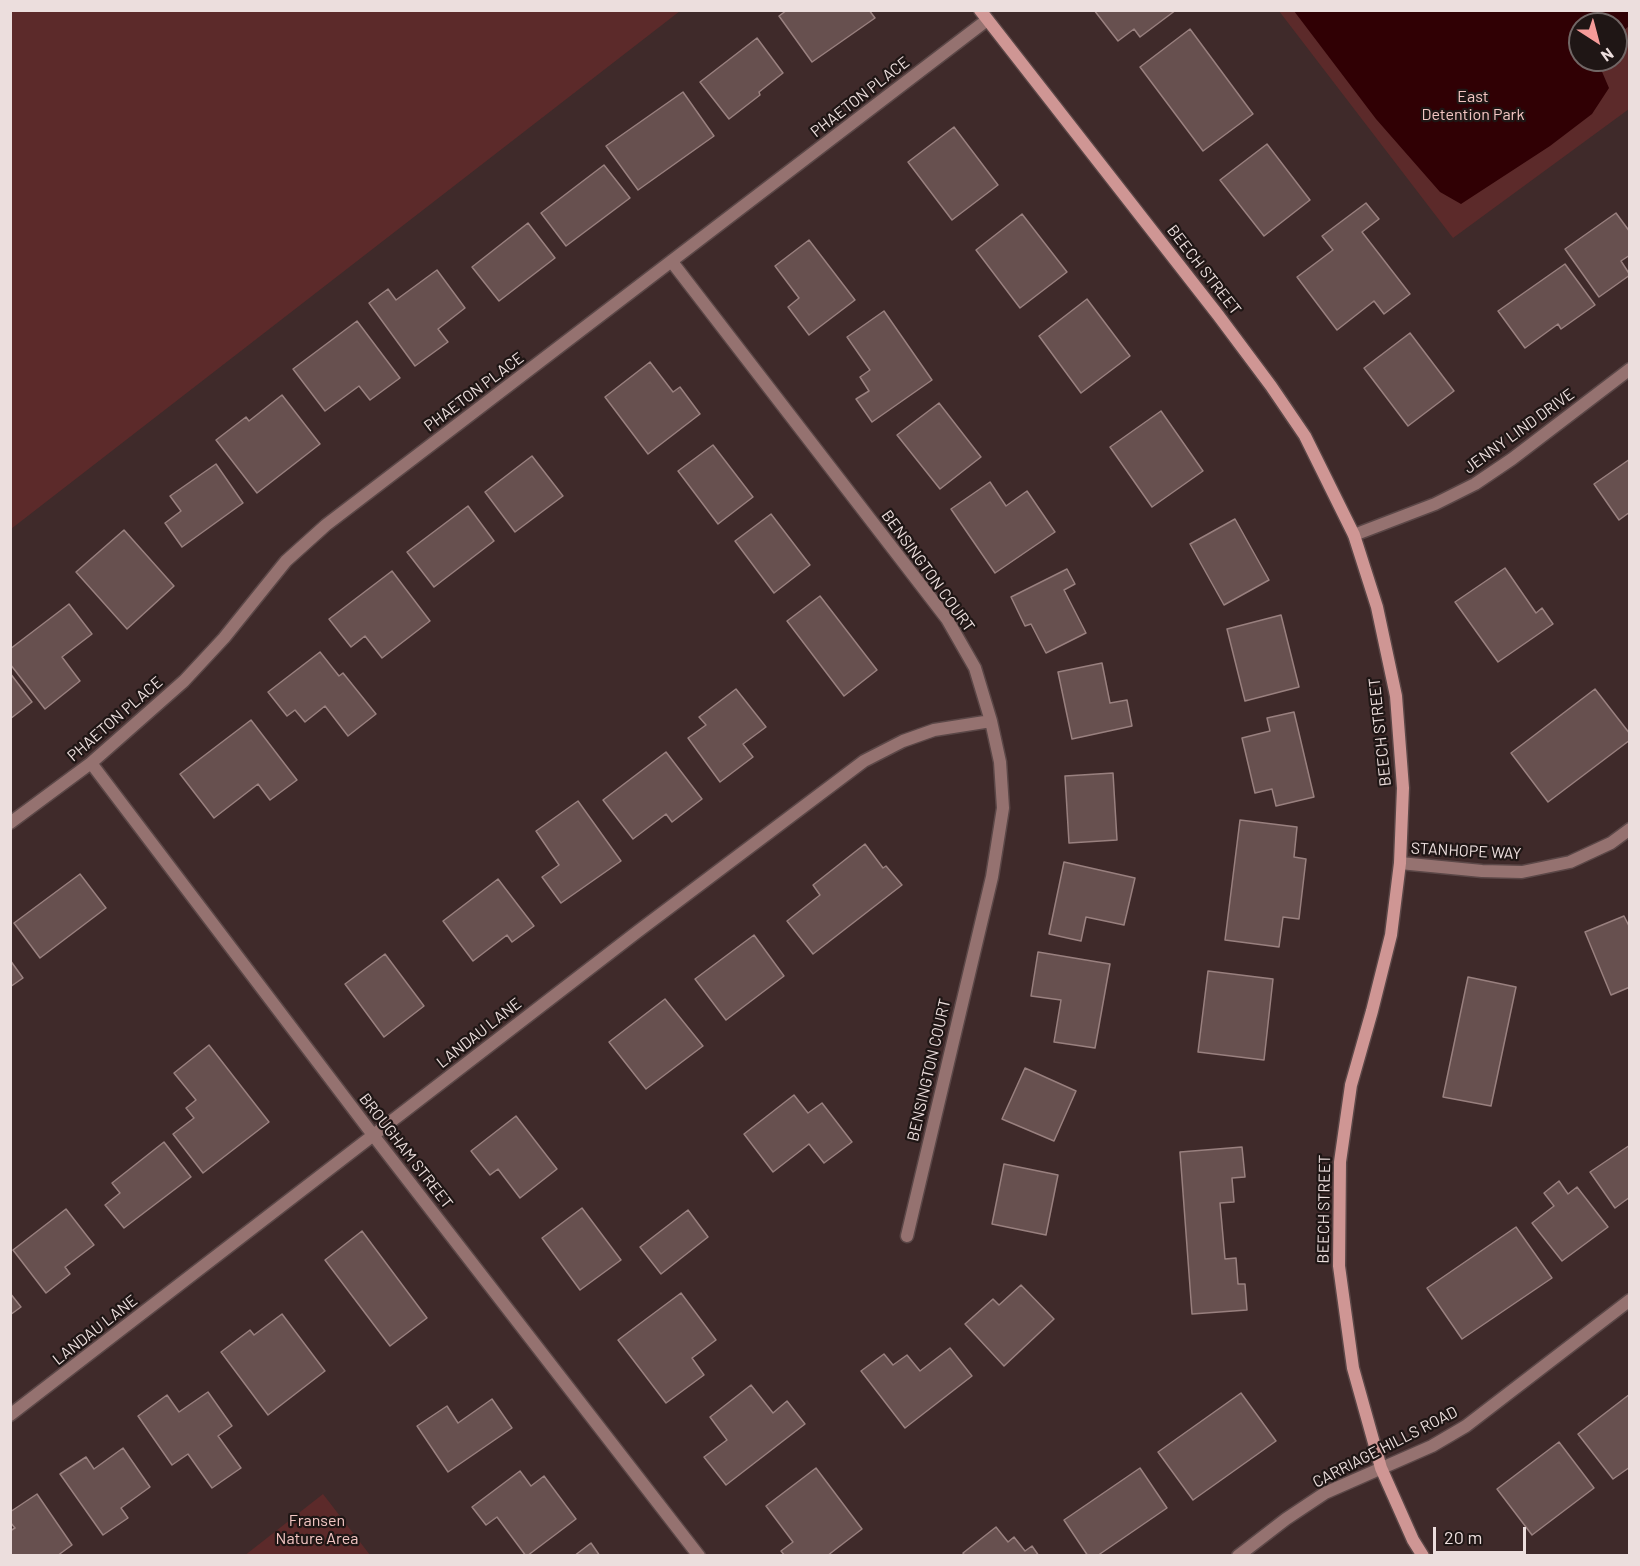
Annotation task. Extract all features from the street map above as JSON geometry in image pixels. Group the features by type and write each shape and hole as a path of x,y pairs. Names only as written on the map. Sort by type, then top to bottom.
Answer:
{"street":[{"name":"PHAETON PLACE","path":"10,824 91,763 184,681 224,638 286,561 326,525 672,262 984,15"},
{"name":"BEECH STREET","path":"984,15 1218,315 1305,436 1354,535 1377,607 1396,696 1403,788 1400,863 1390,935 1351,1085 1340,1162 1339,1266 1353,1368 1381,1468 1413,1540 1423,1556"},
{"name":"BENSINGTON COURT","path":"672,262 947,620 975,668 991,721 1000,762 1004,808 993,877 907,1236"},
{"name":"JENNY LIND DRIVE","path":"1354,535 1435,504 1475,484 1512,459 1629,369"},
{"name":"LANDAU LANE","path":"10,1415 864,760 903,741 934,730 991,721"},
{"name":"BROUGHAM STREET","path":"91,763 373,1135 699,1556"},
{"name":"STANHOPE WAY","path":"1400,863 1482,871 1522,872 1570,862 1611,843 1629,829"},
{"name":"CARRIAGE HILLS ROAD","path":"1238,1556 1286,1519 1325,1494 1432,1446 1466,1426 1629,1300"}],"green space":[{"path":"11,10 680,10 680,11 11,529"},
{"name":"East Detention Park","path":"1279,11 1629,11 1629,109 1453,238"},
{"name":"Fransen Nature Area","path":"323,1494 370,1555 244,1556"}],"shaded area":[{"name":"East Detention Park","path":"1629,10 1629,26 1628,12 1568,12 1568,72 1602,72 1609,88 1592,114 1550,146 1461,204 1440,192 1376,119 1294,11"}],"building":[{"path":"787,10 869,10 875,18 812,62 779,16"},
{"path":"1094,10 1176,10 1140,37 1134,29 1118,41"},
{"path":"1190,29 1253,114 1203,151 1140,67"},
{"path":"757,38 783,73 759,92 760,95 729,119 700,82"},
{"path":"683,92 714,136 638,190 606,146"},
{"path":"954,127 998,185 952,220 908,162"},
{"path":"1267,144 1310,200 1264,236 1220,180"},
{"path":"604,165 630,198 566,246 541,213"},
{"path":"1366,203 1379,219 1362,232 1410,294 1384,314 1374,301 1337,330 1297,277 1333,250 1322,236"},
{"path":"1616,213 1630,232 1630,255 1621,261 1630,275 1599,297 1565,249"},
{"path":"1022,214 1067,272 1020,308 976,250"},
{"path":"528,223 555,258 499,301 472,267"},
{"path":"809,240 855,300 809,335 788,307 799,298 775,266"},
{"path":"1565,264 1595,305 1561,329 1558,324 1525,348 1498,311"},
{"path":"437,270 465,308 438,329 448,342 415,366 369,303 388,289 396,300"},
{"path":"1087,299 1130,356 1081,393 1039,336"},
{"path":"884,311 932,380 872,422 856,399 869,391 860,377 870,370 847,337"},
{"path":"357,321 400,378 370,400 359,386 325,411 293,369"},
{"path":"1410,333 1454,391 1408,426 1364,368"},
{"path":"650,362 673,392 680,387 700,414 648,454 605,397"},
{"path":"282,395 320,444 257,493 216,440 246,417 249,421"},
{"path":"939,403 981,457 940,489 897,435"},
{"path":"1161,411 1203,471 1152,507 1110,447"},
{"path":"713,445 753,497 718,524 678,471"},
{"path":"532,456 563,496 515,532 485,492"},
{"path":"1630,459 1630,512 1619,520 1594,484"},
{"path":"216,464 243,503 182,547 165,523 181,511 170,496"},
{"path":"990,482 1006,506 1027,491 1055,532 995,573 951,509"},
{"path":"468,506 494,541 434,587 407,552"},
{"path":"771,514 810,565 774,593 735,541"},
{"path":"1235,519 1269,580 1224,605 1190,544"},
{"path":"124,530 174,586 127,629 76,572"},
{"path":"1505,568 1536,613 1542,608 1553,624 1498,662 1455,602"},
{"path":"1067,569 1075,584 1064,590 1086,633 1046,653 1031,624 1025,626 1011,597"},
{"path":"392,571 430,621 382,658 365,636 351,647 329,619"},
{"path":"820,596 877,670 844,696 787,621"},
{"path":"69,604 92,634 62,657 80,681 45,709 10,664 10,649"},
{"path":"1281,615 1299,687 1245,701 1227,629"},
{"path":"320,652 339,676 343,673 376,714 348,736 325,706 305,722 295,710 287,716 268,692"},
{"path":"1102,663 1110,703 1127,700 1132,726 1072,739 1058,672"},
{"path":"10,673 32,702 10,719"},
{"path":"736,689 766,727 743,744 753,757 720,782 688,738 706,725 699,717"},
{"path":"1595,689 1630,734 1630,740 1548,802 1511,753"},
{"path":"1294,712 1314,797 1276,806 1272,789 1255,793 1242,738 1270,731 1267,718"},
{"path":"251,720 297,780 270,800 258,784 214,818 180,774"},
{"path":"666,752 702,799 672,822 666,814 633,839 603,800"},
{"path":"1113,773 1117,840 1069,843 1065,776"},
{"path":"578,801 621,861 561,903 542,877 559,865 536,831"},
{"path":"1240,820 1297,827 1294,857 1306,859 1299,919 1283,917 1279,947 1225,940"},
{"path":"865,844 883,868 886,866 902,885 813,954 787,921 820,895 813,885"},
{"path":"1064,862 1135,878 1124,925 1086,917 1081,941 1049,934"},
{"path":"80,874 106,908 40,958 14,923"},
{"path":"498,879 534,926 512,942 507,935 473,961 443,921"},
{"path":"1624,916 1630,928 1630,987 1611,995 1585,932"},
{"path":"754,935 784,976 726,1020 695,979"},
{"path":"1038,952 1110,964 1095,1048 1054,1042 1061,1000 1031,996"},
{"path":"385,954 424,1006 384,1037 345,984"},
{"path":"10,960 23,978 10,987"},
{"path":"1208,971 1273,979 1264,1060 1198,1052"},
{"path":"1468,977 1516,987 1491,1106 1443,1097"},
{"path":"665,999 703,1046 646,1089 609,1042"},
{"path":"209,1045 269,1122 203,1173 173,1134 194,1118 186,1108 196,1100 174,1073"},
{"path":"1025,1068 1076,1091 1054,1141 1002,1119"},
{"path":"794,1095 808,1113 822,1103 852,1142 824,1163 809,1144 773,1172 744,1134"},
{"path":"516,1116 557,1169 520,1198 498,1169 490,1175 471,1151"},
{"path":"164,1142 191,1177 124,1228 105,1205 120,1193 112,1183"},
{"path":"1630,1145 1630,1197 1615,1208 1590,1172"},
{"path":"1242,1147 1245,1177 1232,1178 1234,1202 1220,1203 1225,1259 1236,1258 1238,1284 1245,1284 1247,1310 1192,1314 1180,1152"},
{"path":"1004,1164 1058,1175 1046,1235 992,1224"},
{"path":"1559,1181 1568,1194 1577,1187 1608,1227 1562,1261 1532,1223 1554,1206 1544,1193"},
{"path":"582,1208 621,1260 580,1290 542,1238"},
{"path":"66,1209 94,1245 65,1267 70,1274 46,1293 13,1250"},
{"path":"688,1210 708,1237 661,1274 640,1247"},
{"path":"1516,1227 1552,1278 1462,1339 1427,1288"},
{"path":"362,1231 427,1318 390,1346 325,1260"},
{"path":"1021,1285 1054,1319 1004,1366 965,1324 993,1299 999,1305"},
{"path":"10,1293 21,1307 10,1315"},
{"path":"681,1293 716,1340 692,1358 704,1375 666,1403 618,1340"},
{"path":"282,1314 325,1371 268,1415 221,1352 250,1330 254,1335"},
{"path":"950,1348 972,1376 905,1428 861,1371 884,1354 893,1365 907,1355 920,1371"},
{"path":"751,1385 773,1413 787,1401 805,1424 726,1485 704,1457 727,1440 710,1417"},
{"path":"208,1392 232,1426 218,1436 241,1468 212,1488 188,1454 172,1465 138,1416 167,1395 179,1412"},
{"path":"1241,1393 1276,1441 1193,1500 1158,1452"},
{"path":"1630,1394 1630,1467 1613,1479 1578,1434"},
{"path":"492,1399 512,1428 448,1472 417,1426 447,1406 458,1423"},
{"path":"1559,1442 1594,1488 1532,1535 1497,1489"},
{"path":"123,1448 150,1487 121,1508 128,1518 103,1535 60,1474 86,1457 94,1469"},
{"path":"816,1468 862,1529 827,1556 785,1556 781,1551 793,1542 766,1506"},
{"path":"1140,1468 1167,1508 1097,1556 1088,1556 1064,1520"},
{"path":"520,1471 531,1486 544,1476 576,1519 527,1556 497,1517 486,1525 472,1507"},
{"path":"37,1494 72,1545 57,1556 10,1556 10,1531 15,1528 10,1522 10,1512"},
{"path":"996,1527 1008,1542 1014,1537 1025,1551 1032,1546 1039,1556 965,1556 963,1553"},
{"path":"591,1543 600,1556 574,1556"}]}
